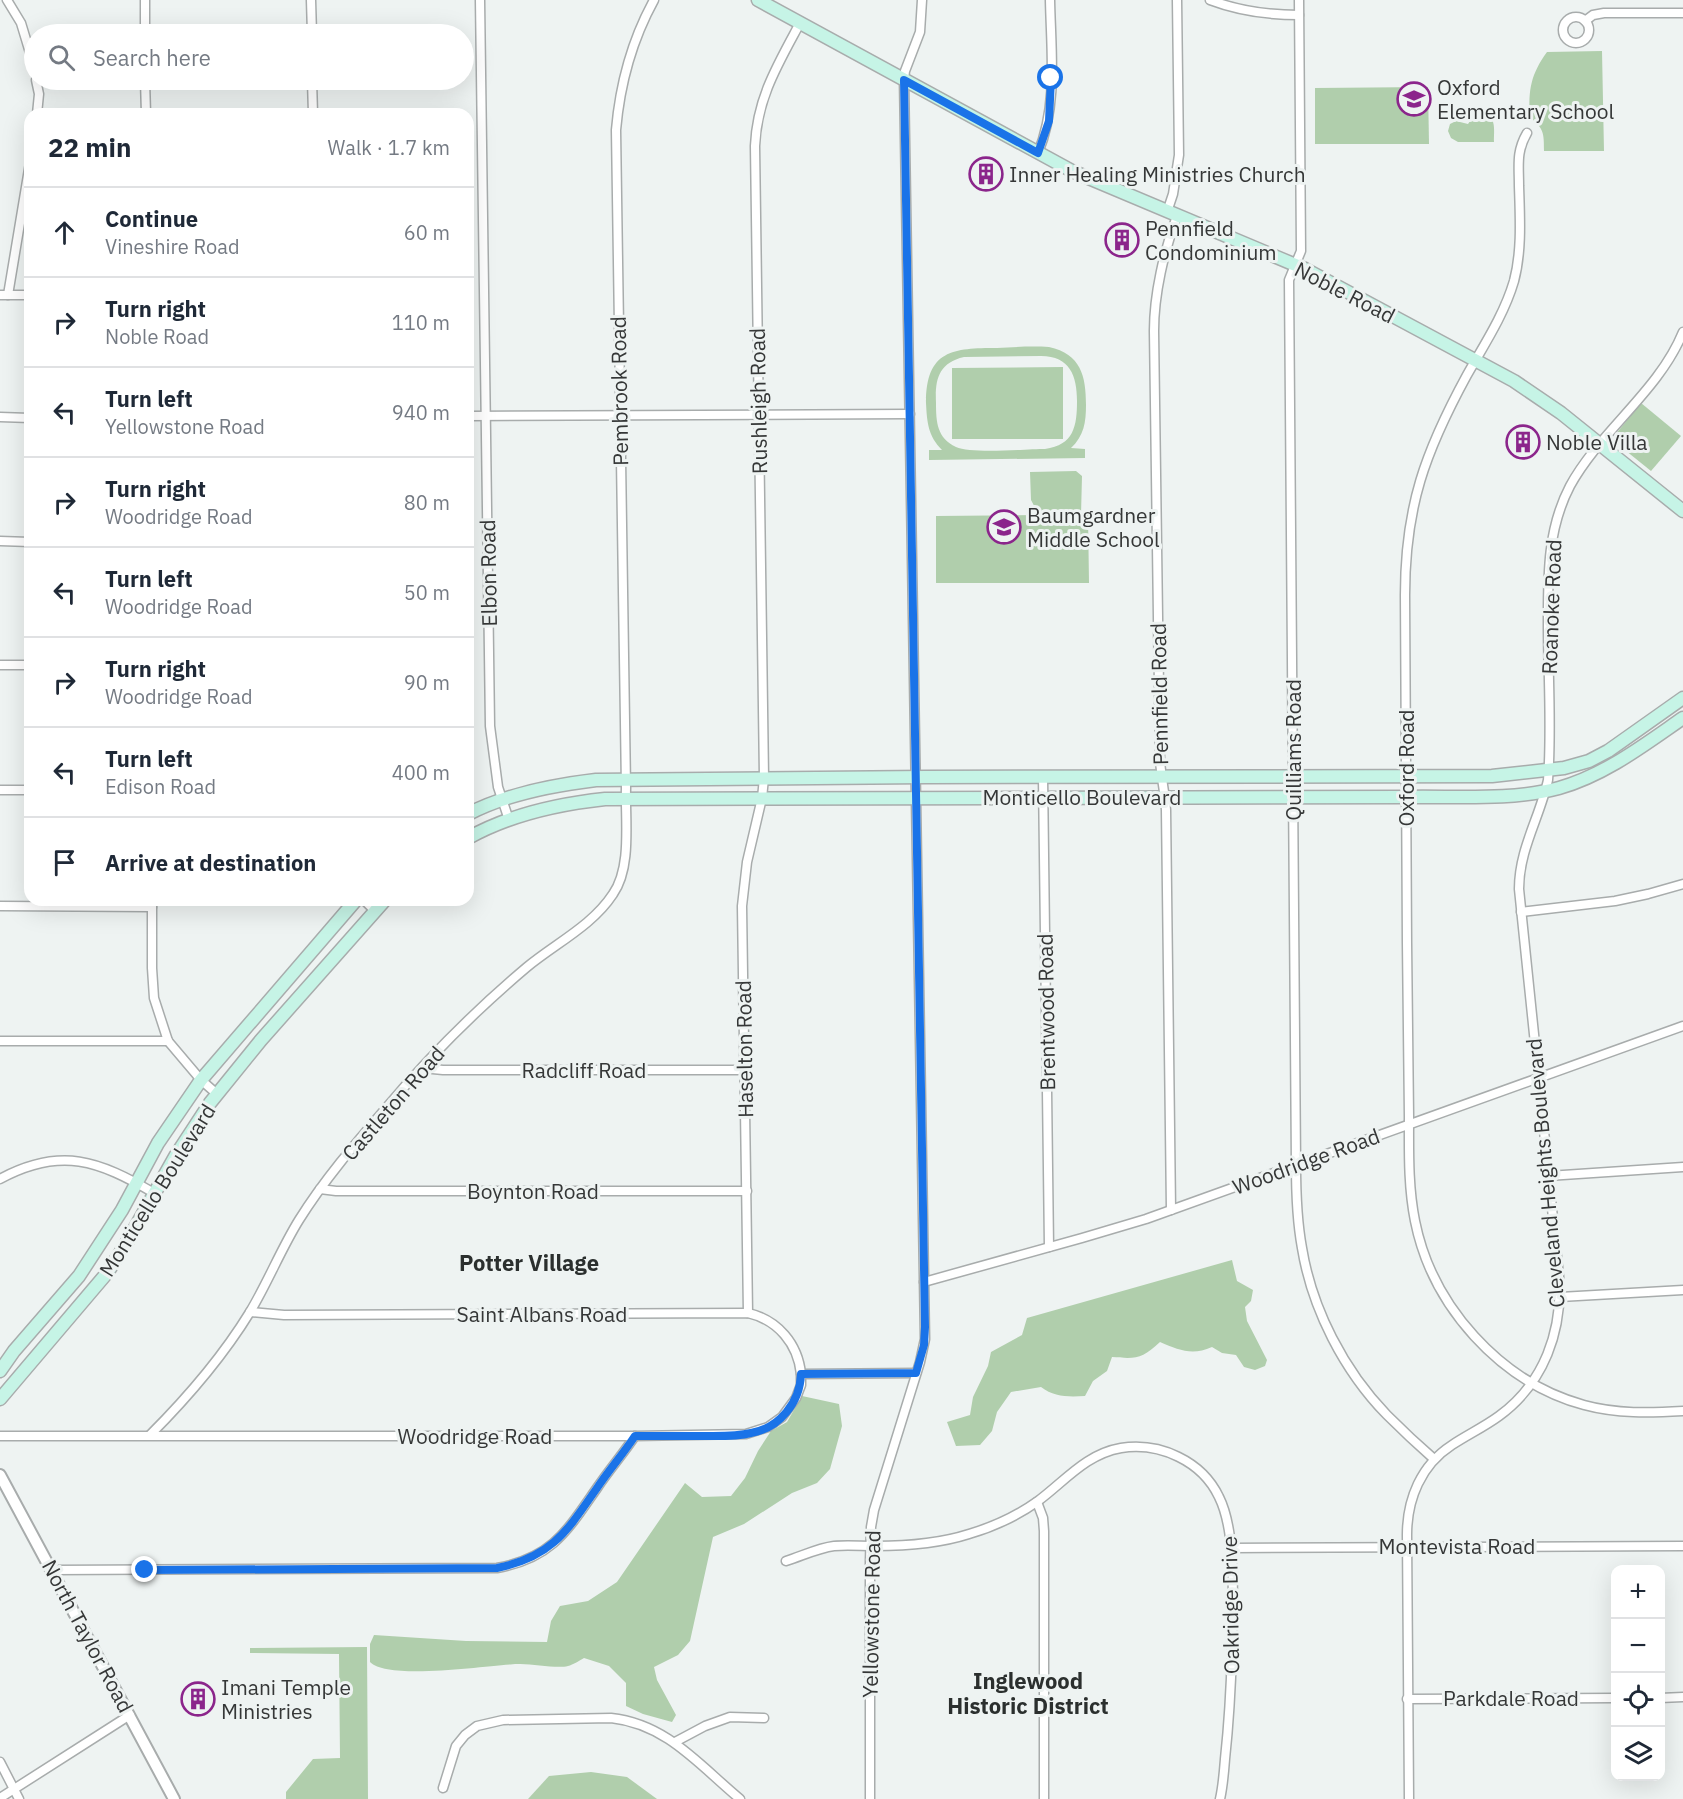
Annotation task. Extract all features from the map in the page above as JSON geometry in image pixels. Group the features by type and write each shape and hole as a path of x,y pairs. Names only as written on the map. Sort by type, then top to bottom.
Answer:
{"main road":[{"name":"Noble Road","path":"758,0 1096,183 1295,265 1475,361 1539,397 1683,511"},
{"name":"Monticello Boulevard","path":"474,812 527,792 596,780 626,788 763,788 916,798 1510,796 1597,757 1683,698"},
{"name":"Monticello Boulevard","path":"474,835 509,820 626,788 763,788 916,777 1492,776 1574,783 1604,770 1683,718"},
{"name":"Monticello Boulevard","path":"0,1371 79,1276 122,1210 158,1143 201,1080 351,906"},
{"name":"Monticello Boulevard","path":"0,1399 107,1273 188,1135 217,1094 378,906"}],"street":[{"path":"7,0 21,23 24,33"},
{"path":"145,0 145,24"},
{"path":"312,0 312,24"},
{"name":"Elbon Road","path":"480,0 490,726 494,765 509,820"},
{"name":"Pembrook Road","path":"626,788 617,119 629,60 654,0"},
{"name":"Yellowstone Road","path":"870,1799 871,1527 874,1510 925,1339 904,80 905,71 921,28 922,0"},
{"path":"1038,153 1047,129 1051,100 1050,0"},
{"name":"Pennfield Road","path":"1171,1210 1166,797 1161,777 1154,317 1170,238 1179,155 1177,0"},
{"path":"1210,0 1257,13 1299,15"},
{"name":"Quilliams Road","path":"1299,0 1301,251 1289,280 1298,1219 1310,1282 1322,1316 1347,1362 1389,1418 1434,1459"},
{"path":"1585,21 1593,15 1604,13 1683,14"},
{"name":"Rushleigh Road","path":"763,788 756,137 761,104 767,86 800,23"},
{"path":"38,90 38,108"},
{"path":"145,90 146,108"},
{"path":"312,90 313,108"},
{"name":"Oxford Road","path":"1527,133 1519,150 1519,247 1516,271 1503,309 1432,444 1416,492 1409,525 1405,572 1406,776 1409,1124 1413,1214 1433,1274 1450,1305 1479,1341 1504,1364 1532,1383 1585,1405 1638,1413 1683,1411"},
{"path":"24,193 4,295 24,295"},
{"name":"Roanoke Road","path":"1547,780 1548,578 1550,546 1558,516 1575,478 1662,368 1676,348 1683,332"},
{"path":"474,416 910,414"},
{"path":"0,417 24,418"},
{"path":"0,542 24,542"},
{"path":"0,665 24,665"},
{"name":"Brentwood Road","path":"1043,777 1049,1247"},
{"name":"Cleveland Heights Boulevard","path":"1409,1799 1407,1519 1411,1500 1417,1484 1434,1459 1451,1445 1499,1416 1517,1401 1532,1383 1545,1360 1557,1326 1560,1297 1519,889 1521,863 1526,843 1547,780"},
{"name":"Castleton Road","path":"150,1435 185,1398 224,1349 250,1312 298,1221 320,1189 387,1106 457,1029 529,966 591,919 609,900 621,880 624,867 626,788"},
{"name":"Haselton Road","path":"748,1313 743,896 747,858 763,788"},
{"path":"0,790 24,790"},
{"path":"1521,912 1614,901 1683,884"},
{"path":"0,906 24,906"},
{"path":"152,906 154,999 168,1041 201,1080 217,1094"},
{"path":"370,906 374,910"},
{"name":"Woodridge Road","path":"924,1282 1171,1210 1683,1026"},
{"path":"0,1041 168,1041"},
{"name":"Radcliff Road","path":"422,1068 443,1070 745,1070"},
{"path":"0,1179 24,1167 43,1162 75,1160 104,1167 154,1193"},
{"path":"1548,1176 1683,1167"},
{"name":"Boynton Road","path":"320,1189 336,1191 747,1191"},
{"path":"1560,1297 1683,1290"},
{"name":"Saint Albans Road","path":"250,1312 284,1315 748,1313 769,1321 787,1337 796,1354 801,1374"},
{"path":"801,1374 916,1373"},
{"name":"Woodridge Road","path":"0,1436 726,1436 761,1431 777,1421 789,1409 799,1391 801,1374"},
{"path":"52,1570 497,1568 515,1565 548,1549 566,1532 635,1436"},
{"name":"Oakridge Drive","path":"786,1562 828,1547 923,1545 953,1539 990,1526 1037,1502 1076,1469 1099,1454 1129,1447 1143,1447 1160,1449 1180,1457 1193,1465 1214,1488 1226,1514 1231,1548 1230,1714 1220,1799"},
{"name":"North Taylor Road","path":"0,1475 174,1799"},
{"path":"1037,1502 1043,1518 1044,1532 1044,1799"},
{"name":"Montevista Road","path":"1231,1548 1683,1546"},
{"path":"1665,1698 1683,1697"},
{"name":"Parkdale Road","path":"1407,1699 1611,1698"},
{"path":"0,1798 130,1715"},
{"path":"675,1742 710,1724 730,1717 764,1718"},
{"path":"443,1788 456,1746 465,1735 484,1723 502,1720 611,1718 643,1725 675,1742 740,1799"},
{"path":"0,1762 19,1799"}],"green space":[{"path":"1602,51 1604,151 1544,151 1542,132 1530,117 1530,90 1537,68 1547,52"},
{"path":"1428,87 1429,144 1315,144 1315,88"},
{"path":"1480,112 1492,119 1494,142 1458,142 1451,138 1448,131 1450,124 1456,121 1468,124 1475,114"},
{"path":"1049,347 1068,355 1080,368 1083,376 1086,394 1085,423 1079,439 1071,448 1085,449 1085,458 929,460 929,450 942,450 931,434 926,410 927,385 937,362 955,351 967,349","holes":["964,357 1051,357 1070,369 1077,392 1075,426 1068,439 1055,447 1045,449 999,451 956,447 941,434 937,423 936,395 940,374 949,363"]},
{"path":"1063,367 1063,439 952,439 952,368"},
{"path":"1641,403 1681,436 1651,471 1615,442 1615,435"},
{"path":"1076,471 1082,476 1081,515 1088,515 1089,583 936,583 936,516 1039,515 1031,500 1030,472"},
{"path":"1232,1260 1237,1281 1253,1290 1251,1301 1245,1307 1247,1321 1267,1360 1265,1366 1255,1370 1244,1367 1236,1355 1222,1353 1212,1347 1192,1351 1160,1342 1138,1357 1112,1357 1107,1371 1093,1381 1085,1396 1062,1396 1041,1387 1011,1392 997,1412 992,1431 980,1445 956,1446 947,1422 970,1415 973,1397 988,1366 991,1352 1022,1335 1027,1318"},
{"path":"802,1396 839,1404 842,1426 830,1469 817,1483 792,1493 744,1524 713,1537 690,1641 678,1655 654,1667 657,1680 676,1715 672,1722 643,1714 626,1706 626,1683 609,1666 584,1658 563,1667 517,1664 417,1671 381,1668 370,1662 370,1644 374,1635 466,1641 547,1642 551,1621 560,1606 588,1601 617,1582 685,1483 702,1497 731,1496 745,1478 771,1431 787,1422"},
{"path":"367,1647 368,1799 286,1799 286,1792 313,1759 340,1758 339,1654 250,1653 250,1648"},
{"path":"591,1772 627,1777 657,1799 528,1799 549,1776"}],"place":[{"name":"Oxford Elementary School","path":"1414,99"},
{"name":"Inner Healing Ministries Church","path":"986,174"},
{"name":"Pennfield Condominium","path":"1122,240"},
{"name":"Noble Villa","path":"1523,442"},
{"name":"Baumgardner Middle School","path":"1004,527"},
{"name":"Imani Temple Ministries","path":"198,1699"}],"district":[{"name":"Potter Village","path":"529,1262"},
{"name":"Inglewood Historic District","path":"1028,1692"}],"route":[{"path":"145,1570 497,1568 515,1565 548,1549 566,1532 635,1436 726,1436 761,1431 777,1421 789,1409 799,1391 801,1374 916,1373 924,1345 925,1327 904,80 1038,153 1049,121 1051,78"}]}
